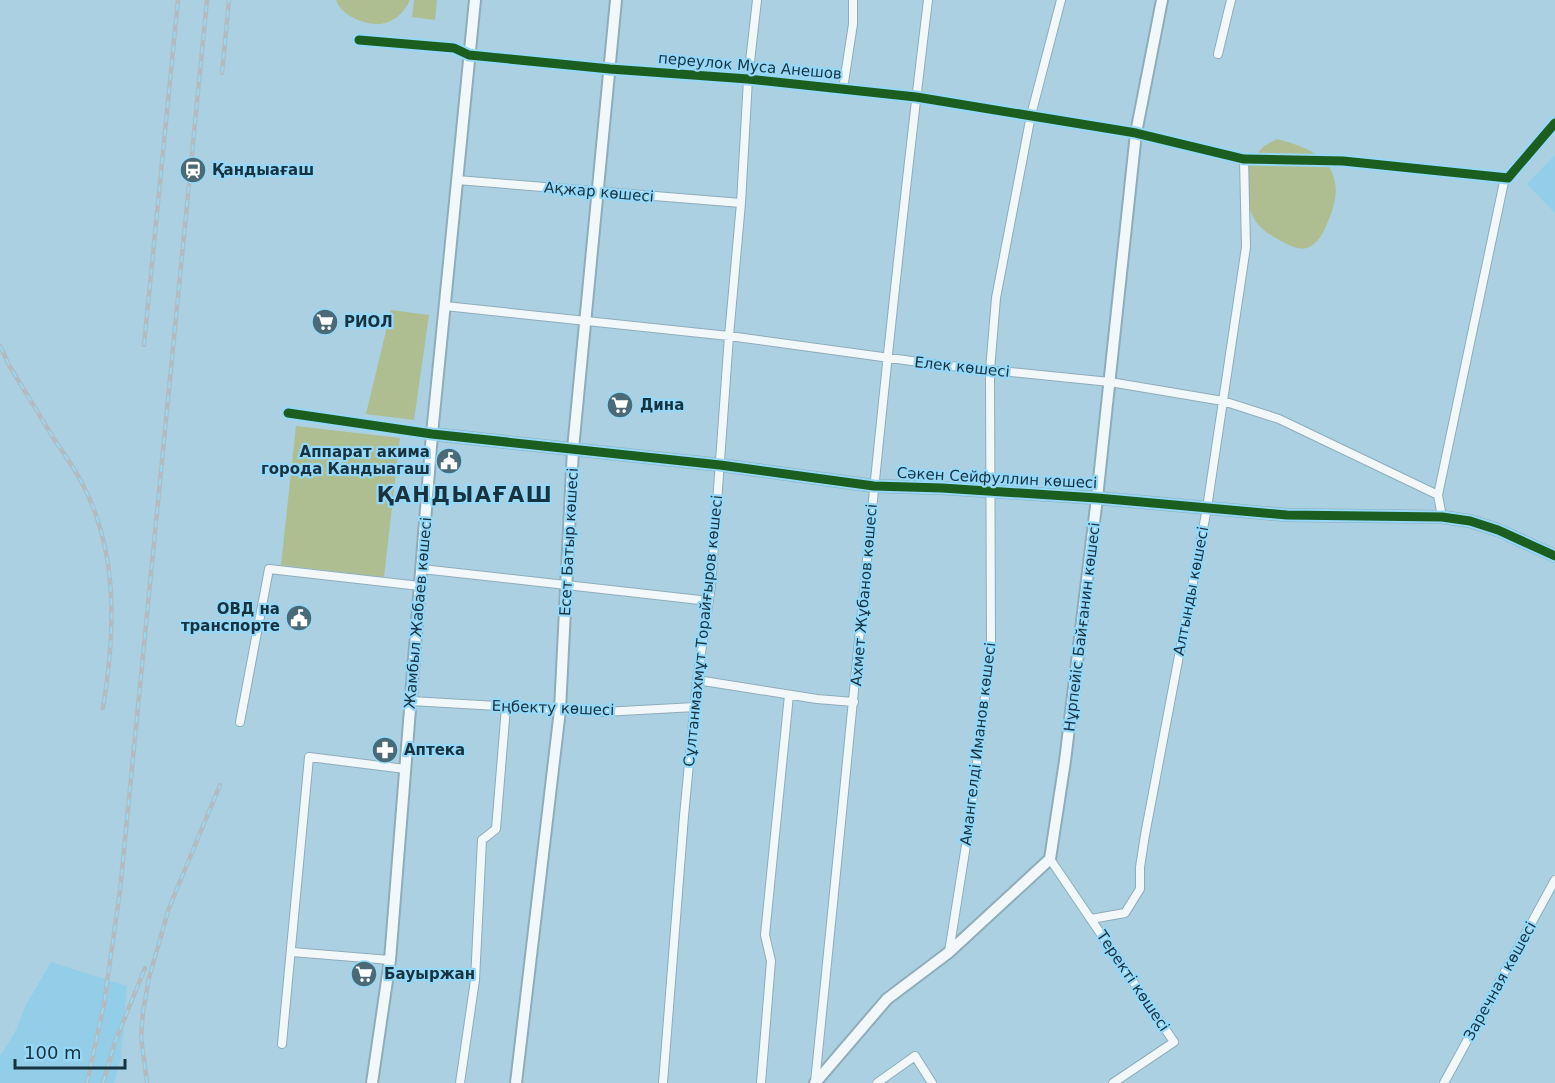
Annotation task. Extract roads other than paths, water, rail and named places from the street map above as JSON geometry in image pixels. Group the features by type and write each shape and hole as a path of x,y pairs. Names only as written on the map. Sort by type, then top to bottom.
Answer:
{"street":[{"name":"Жамбыл Жабаев көшесі","path":"372,1083 390,960 432,434 475,0"},
{"name":"Есет Батыр көшесі","path":"516,1083 560,710 573,449 616,0"},
{"name":"Сұлтанмахмұт Торайғыров көшесі","path":"663,1083 697,680 710,601 741,203 748,79 757,0"},
{"path":"843,89 853,24 853,0"},
{"name":"Ахмет Жұбанов көшесі","path":"815,1083 874,486 928,0"},
{"name":"Амангелді Иманов көшесі","path":"948,953 969,820 991,647 990,370 996,298 1031,115 1060,0"},
{"name":"Нұрпейіс Байғанин көшесі","path":"1050,859 1065,761 1097,498 1136,133 1162,0"},
{"path":"1218,54 1231,0"},
{"name":"переулок Муса Анешов","path":"359,40 444,46 470,55 610,69 748,79 916,97 1136,133 1244,159 1343,161 1505,177"},
{"path":"1442,517 1438,495 1505,177 1508,178 1555,123"},
{"name":"Алтынды көшесі","path":"1091,919 1125,913 1140,889 1140,867 1145,835 1207,508 1246,247 1244,159"},
{"name":"Ақжар көшесі","path":"457,180 741,203"},
{"name":"Елек көшесі","path":"445,306 729,336 889,359 1110,382 1223,401 1279,419 1438,495"},
{"path":"288,413 432,434"},
{"name":"Сәкен Сейфуллин көшесі","path":"432,434 720,465 874,486 1097,498 1287,515 1442,517 1470,520 1555,556"},
{"path":"240,722 269,569 420,586"},
{"path":"422,569 710,601"},
{"path":"697,680 789,695 854,702"},
{"path":"761,1083 771,962 765,935 789,695"},
{"name":"Еңбекту көшесі","path":"411,701 603,712 695,707"},
{"path":"460,1083 475,980 482,840 496,829 506,707"},
{"path":"282,1044 309,757 405,769"},
{"path":"815,1083 887,999 948,953 1050,859"},
{"name":"Теректі көшесі","path":"1050,859 1174,1042 1113,1083"},
{"name":"Заречная көшесі","path":"1444,1083 1555,880"},
{"path":"292,952 390,960"},
{"path":"877,1083 915,1056 932,1083"}],"railway":[{"path":"144,345 178,0"},
{"path":"87,1083 104,1004 120,891 207,0"},
{"path":"222,73 229,0"},
{"path":"0,346 9,365 80,479 95,512 103,539 111,595 110,651 103,708"},
{"path":"147,1083 141,1037 149,978 169,908 220,785"},
{"path":"103,1083 115,1042 145,968"}],"place":[{"name":"Қандыағаш","path":"193,170"},
{"name":"РИОЛ","path":"325,322"},
{"name":"Дина","path":"620,405"},
{"name":"Аппарат акима города Кандыагаш","path":"449,461"},
{"name":"ОВД на транспорте","path":"299,618"},
{"name":"Аптека","path":"385,750"},
{"name":"Бауыржан","path":"364,974"}],"district":[{"name":"ҚАНДЫАҒАШ","path":"465,495"}]}
